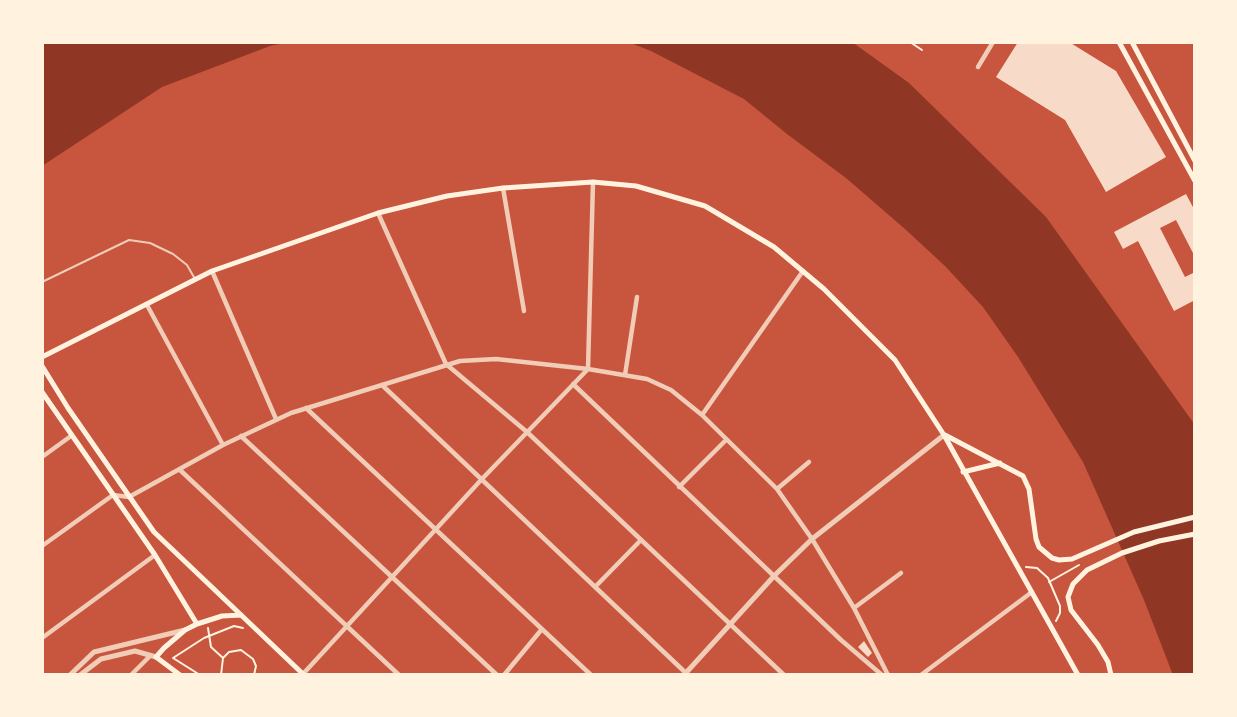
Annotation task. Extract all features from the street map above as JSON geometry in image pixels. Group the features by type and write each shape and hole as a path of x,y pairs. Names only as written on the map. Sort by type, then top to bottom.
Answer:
{"main road":[{"path":"1119,42 1195,181"},
{"path":"1132,42 1195,160"},
{"path":"42,357 212,271 378,213 447,196 503,188 593,182 636,186 705,206 774,247 824,289 895,360 944,435 1078,675"},
{"path":"42,366 129,497 160,538 303,675"},
{"path":"42,392 155,555 197,624"},
{"path":"944,435 1023,476 1027,483 1036,539 1044,553 1059,560 1080,555 1134,532 1195,517"},
{"path":"964,472 1000,463"},
{"path":"1111,675 1108,662 1069,604 1068,597 1073,584 1087,570 1141,547 1195,534"},
{"path":"180,675 153,656 184,630 222,616 241,615"}],"street":[{"path":"978,67 993,42"},
{"path":"303,675 391,576 588,369 593,182"},
{"path":"503,188 524,311"},
{"path":"378,213 446,364 527,432 783,675"},
{"path":"212,271 276,419"},
{"path":"702,415 803,271"},
{"path":"625,375 637,297"},
{"path":"147,304 223,445"},
{"path":"42,546 113,495 129,497 223,445 276,419 306,408 446,364 496,359 588,369 653,381 671,390 702,415 777,489 812,539 854,608 888,675"},
{"path":"573,384 841,640 882,675"},
{"path":"382,385 686,674 775,575 812,539 944,435"},
{"path":"306,408 591,675"},
{"path":"42,457 71,436"},
{"path":"241,436 497,675"},
{"path":"679,486 726,440"},
{"path":"777,489 809,462"},
{"path":"180,470 399,675"},
{"path":"595,587 640,541"},
{"path":"42,638 155,555"},
{"path":"854,608 901,573"},
{"path":"920,675 1032,592"},
{"path":"504,675 542,629"},
{"path":"70,675 94,652 184,630"},
{"path":"80,675 101,659 135,651 153,656"},
{"path":"131,675 153,656"}],"lane":[{"path":"42,282 129,240 150,243 173,254 187,265 196,280"}],"path":[{"path":"911,42 922,50"},
{"path":"1049,582 1083,563"},
{"path":"1018,568 1037,568 1049,582 1060,606 1060,613 1053,628"},
{"path":"209,620 208,637 211,648 223,659"},
{"path":"200,675 173,658 208,637 234,626 246,631"},
{"path":"221,675 223,659 232,650 245,652 253,659 256,666 254,675"}],"shaded area":[{"path":"42,42 290,42 270,46 162,87 42,166"},
{"path":"628,42 852,42 909,83 1046,217 1195,425 1195,675 1173,675 1144,600 1083,462 1018,357 983,307 945,266 905,229 846,178 744,99"}],"building":[{"path":"1018,42 1069,42 1116,71 1166,157 1106,192 1065,120 996,77"},
{"path":"1186,194 1195,211 1195,257 1176,220 1160,228 1185,277 1195,272 1195,300 1174,311 1138,241 1123,249 1114,232"},
{"path":"864,641 872,653 868,657 858,647"}]}
